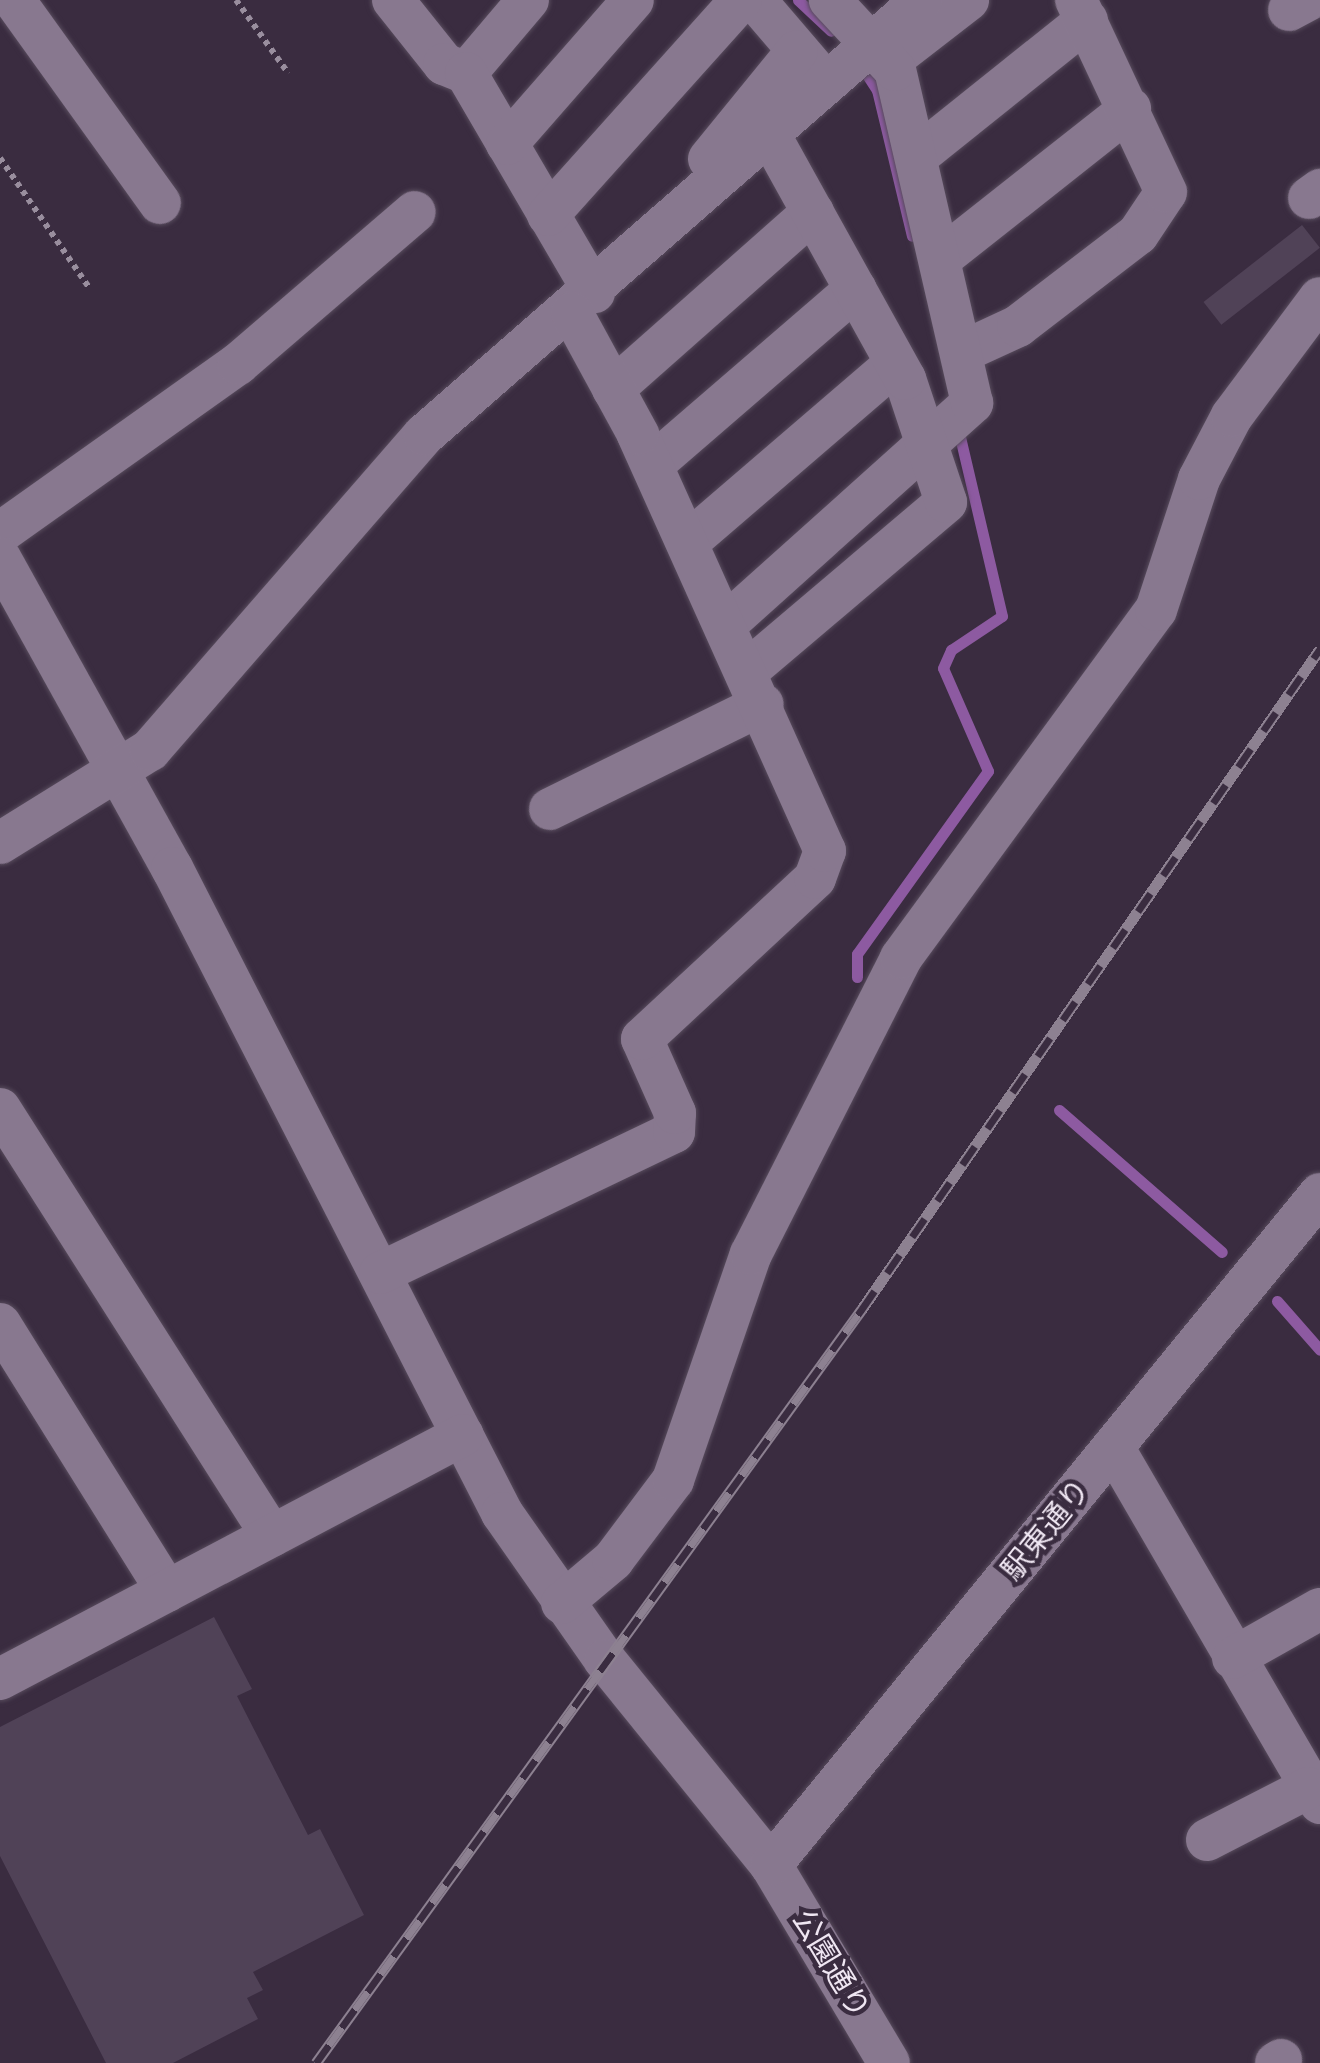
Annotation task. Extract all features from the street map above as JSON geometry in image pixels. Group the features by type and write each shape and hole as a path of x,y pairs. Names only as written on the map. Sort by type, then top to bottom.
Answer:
{"street":[{"path":"14,0 160,203"},
{"path":"380,1273 674,1132 676,1113 642,1039 816,878 825,851 726,624 613,389 548,214 466,73 444,64 393,0"},
{"path":"466,73 528,0"},
{"path":"508,144 632,0"},
{"path":"548,214 741,0"},
{"path":"754,0 849,59"},
{"path":"726,624 972,403 964,351 916,157 849,59 830,0"},
{"path":"671,222 674,202 922,0"},
{"path":"0,843 150,750 424,434 583,303 849,59 968,0"},
{"path":"916,157 1082,10 1166,192 1138,234 1018,326 964,351"},
{"path":"941,258 1130,109"},
{"path":"550,809 755,688 946,502 931,437 896,363 768,134"},
{"path":"0,533 238,364 415,212"},
{"path":"613,389 814,212"},
{"path":"652,465 856,289"},
{"path":"562,1603 612,1560 673,1480 751,1254 901,958 1156,610 1199,479 1232,416 1320,298"},
{"path":"688,542 896,363"},
{"name":"公園通り","path":"0,558 118,771 463,1436 562,1603 771,1865 889,2063"},
{"path":"0,1109 272,1536"},
{"name":"駅東通り","path":"771,1865 1320,1194"},
{"path":"0,1324 167,1591"},
{"path":"5,1666 167,1591 463,1436"},
{"path":"1113,1447 1314,1796 1207,1840"},
{"path":"1232,1658 1320,1610"}],"path":[{"path":"236,0 288,73"},
{"path":"0,158 90,289"}],"building":[{"path":"1302,225 1320,248 1221,325 1203,302"},
{"path":"214,1617 252,1689 237,1696 308,1835 320,1829 364,1915 253,1972 263,1990 247,1998 258,2019 173,2063 106,2063 0,1856 0,1727"}],"waterway":[{"path":"798,0 831,31"},
{"path":"860,64 877,90 912,236"},
{"path":"857,977 857,954 988,771 943,668 951,650 1002,616 958,429"},
{"path":"1059,1110 1222,1252"},
{"path":"1277,1301 1320,1350"}],"railway":[{"path":"316,2063 862,1309 1320,649"}]}
